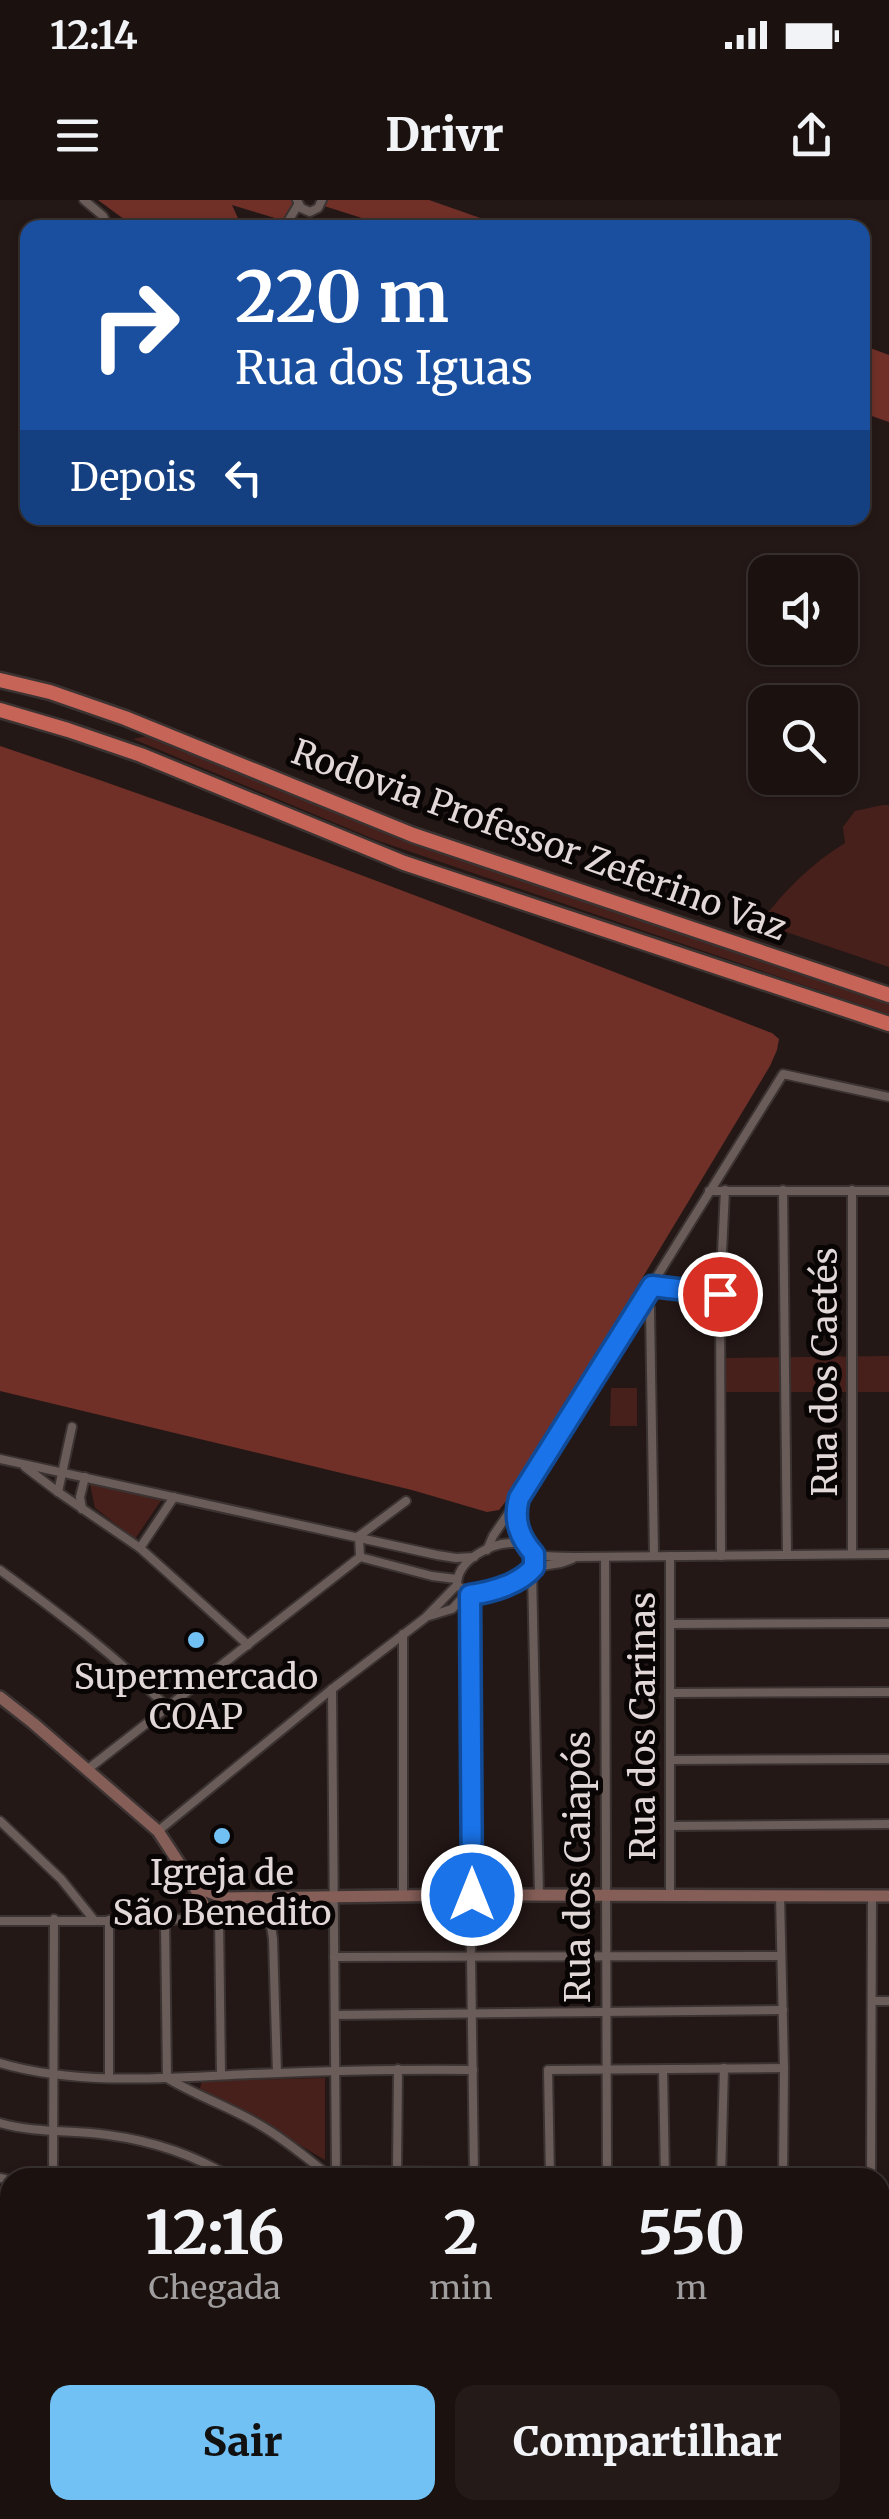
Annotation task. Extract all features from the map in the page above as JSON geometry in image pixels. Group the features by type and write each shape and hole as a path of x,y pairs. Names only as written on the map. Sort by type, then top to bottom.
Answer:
{"highway":[{"name":"Rodovia Professor Zeferino Vaz","path":"0,680 50,692 125,718 413,835 889,995"},
{"name":"Rodovia Professor Zeferino Vaz","path":"0,710 141,756 404,863 889,1024"}],"street":[{"path":"84,200 105,220"},
{"path":"297,202 310,212 322,200"},
{"path":"486,1550 783,1074 889,1097"},
{"path":"721,1556 720,1294 725,1190"},
{"path":"783,1190 787,1555"},
{"name":"Rua dos Caetés","path":"852,1190 852,1554"},
{"path":"709,1191 889,1191"},
{"path":"652,1286 720,1294"},
{"path":"643,1300 650,1308 654,1556"},
{"path":"58,1492 72,1427"},
{"path":"0,1459 437,1555 474,1556"},
{"path":"21,1464 140,1548 248,1645"},
{"path":"82,1509 84,1478"},
{"path":"140,1548 174,1497"},
{"path":"519,1498 517,1528 534,1554 889,1554"},
{"path":"359,1536 406,1501"},
{"path":"359,1536 360,1557"},
{"path":"158,1831 425,1618 474,1556 518,1543 527,1546"},
{"path":"534,1554 539,1896"},
{"name":"Rua dos Carinas","path":"670,1556 670,1895"},
{"path":"360,1557 456,1582 468,1594 474,2168"},
{"path":"88,1770 360,1557"},
{"path":"425,1618 452,1608 468,1594 484,1593 533,1569 576,1557"},
{"name":"Rua dos Caiapós","path":"605,1557 607,2168"},
{"path":"0,1570 92,1639 167,1707"},
{"path":"670,1624 889,1623"},
{"path":"403,1634 403,1896"},
{"path":"332,1689 332,2168"},
{"path":"670,1693 889,1692"},
{"path":"0,1697 158,1831 214,1916 221,2075"},
{"path":"670,1760 889,1759"},
{"path":"0,1821 52,1870 94,1920"},
{"path":"671,1826 889,1824"},
{"path":"194,1886 224,1898 889,1896"},
{"path":"780,1896 783,2168"},
{"path":"870,2168 872,1896"},
{"path":"0,1920 165,1921 214,1916 257,1919 286,1898"},
{"path":"269,1913 277,2073"},
{"path":"54,1919 54,2168"},
{"path":"109,1920 109,2076"},
{"path":"165,1921 166,2078"},
{"path":"334,1956 782,1956"},
{"path":"872,2001 889,2000"},
{"path":"335,2016 783,2010"},
{"path":"0,2063 52,2074 166,2078 335,2070 472,2070"},
{"path":"720,2168 724,2068"},
{"path":"550,2168 548,2070 784,2068"},
{"path":"397,2168 398,2069"},
{"path":"662,2069 664,2168"},
{"path":"166,2078 262,2126 322,2168"},
{"path":"0,2123 111,2135 170,2148 216,2168"}],"shaded area":[{"path":"98,200 297,200 286,220 232,205 239,220 125,220"},
{"path":"322,200 429,200 486,220 368,220 321,205"},
{"path":"870,348 889,355 889,422 870,415"},
{"path":"152,735 385,830 889,1002 889,1014 376,840 133,739"},
{"path":"0,746 388,885 772,1033 779,1039 770,1066 499,1510 487,1512 412,1490 0,1391"},
{"path":"889,805 889,967 760,923 799,879 845,843 843,827 855,811"},
{"path":"889,1356 889,1392 725,1392 725,1358"},
{"path":"611,1388 637,1388 637,1426 610,1426"},
{"path":"90,1484 162,1499 135,1539 95,1508"},
{"path":"325,2078 325,2160 246,2113 199,2092 202,2081"}],"place":[{"name":"Supermercado COAP","path":"196,1640"},
{"name":"Igreja de São Benedito","path":"222,1836"}],"route":[{"path":"472,1895 470,1595 503,1586 532,1571 534,1554 517,1528 519,1498 652,1286 720,1294"}]}
